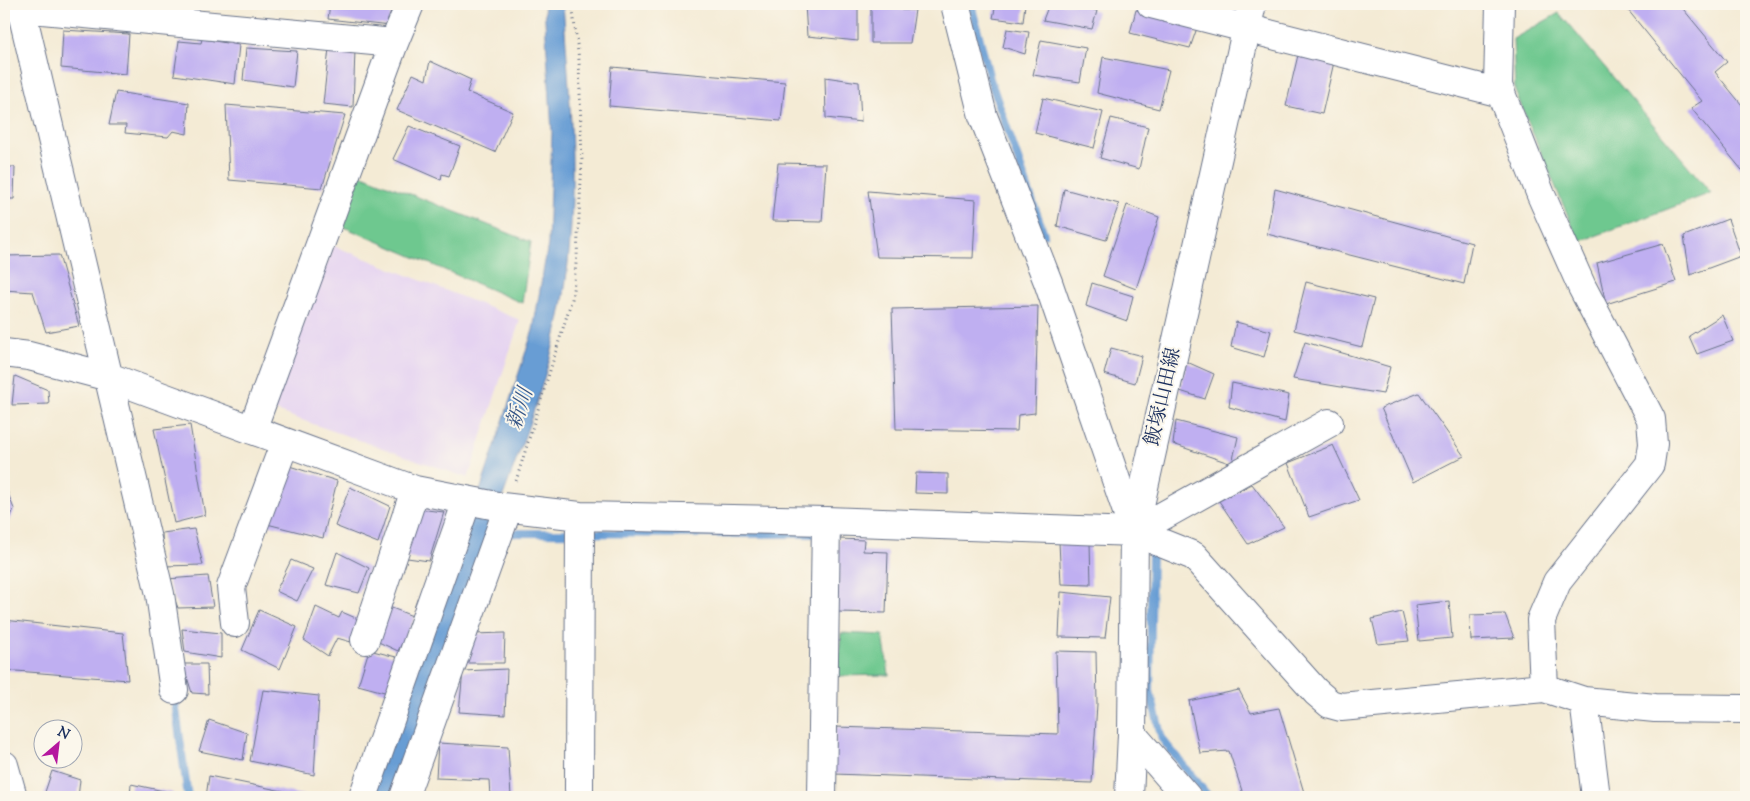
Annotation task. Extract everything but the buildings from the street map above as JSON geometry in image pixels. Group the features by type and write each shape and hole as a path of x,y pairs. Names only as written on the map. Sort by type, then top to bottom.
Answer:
{"street":[{"path":"252,430 410,4"},
{"path":"955,4 983,116 1048,282 1134,532"},
{"path":"1151,4 1249,16 1501,93"},
{"path":"1500,4 1498,86 1541,195 1582,287 1651,419 1653,444 1650,464 1557,582 1541,620 1544,688"},
{"path":"174,690 160,594 21,6 394,43"},
{"name":"飯塚山田線","path":"1129,797 1132,734 1134,532 1249,16"},
{"path":"4,352 29,356 109,377 415,490 505,508 580,516 826,521 1134,532 1194,556 1316,692 1330,704 1341,707 1544,688 1584,701 1656,708 1746,709"},
{"path":"1134,532 1329,423"},
{"path":"235,623 231,586 285,442"},
{"path":"365,640 415,490"},
{"path":"363,797 470,501"},
{"path":"404,797 505,508"},
{"path":"579,790 580,516"},
{"path":"822,797 826,521"},
{"path":"1584,701 1596,797"},
{"path":"1132,734 1187,797"},
{"path":"4,765 13,797"}],"path":[{"path":"505,508 572,299 577,255 582,161 579,60 572,4"}],"shaded area":[{"path":"334,246 520,320 468,478 270,409"}],"green space":[{"path":"1559,13 1711,193 1579,242 1515,91 1513,39"},
{"path":"360,174 531,242 522,303 344,227"},
{"path":"841,633 883,635 889,675 837,676"}],"water":[{"name":"新川","path":"544,4 563,4 572,142 570,246 555,339 527,430 395,797 369,797 481,488 533,330 548,244 552,132"}],"waterway":[{"path":"971,4 990,79 1044,234"},
{"path":"514,533 814,534"},
{"path":"1152,551 1150,691 1162,739 1209,797"},
{"path":"174,695 188,797"}]}
